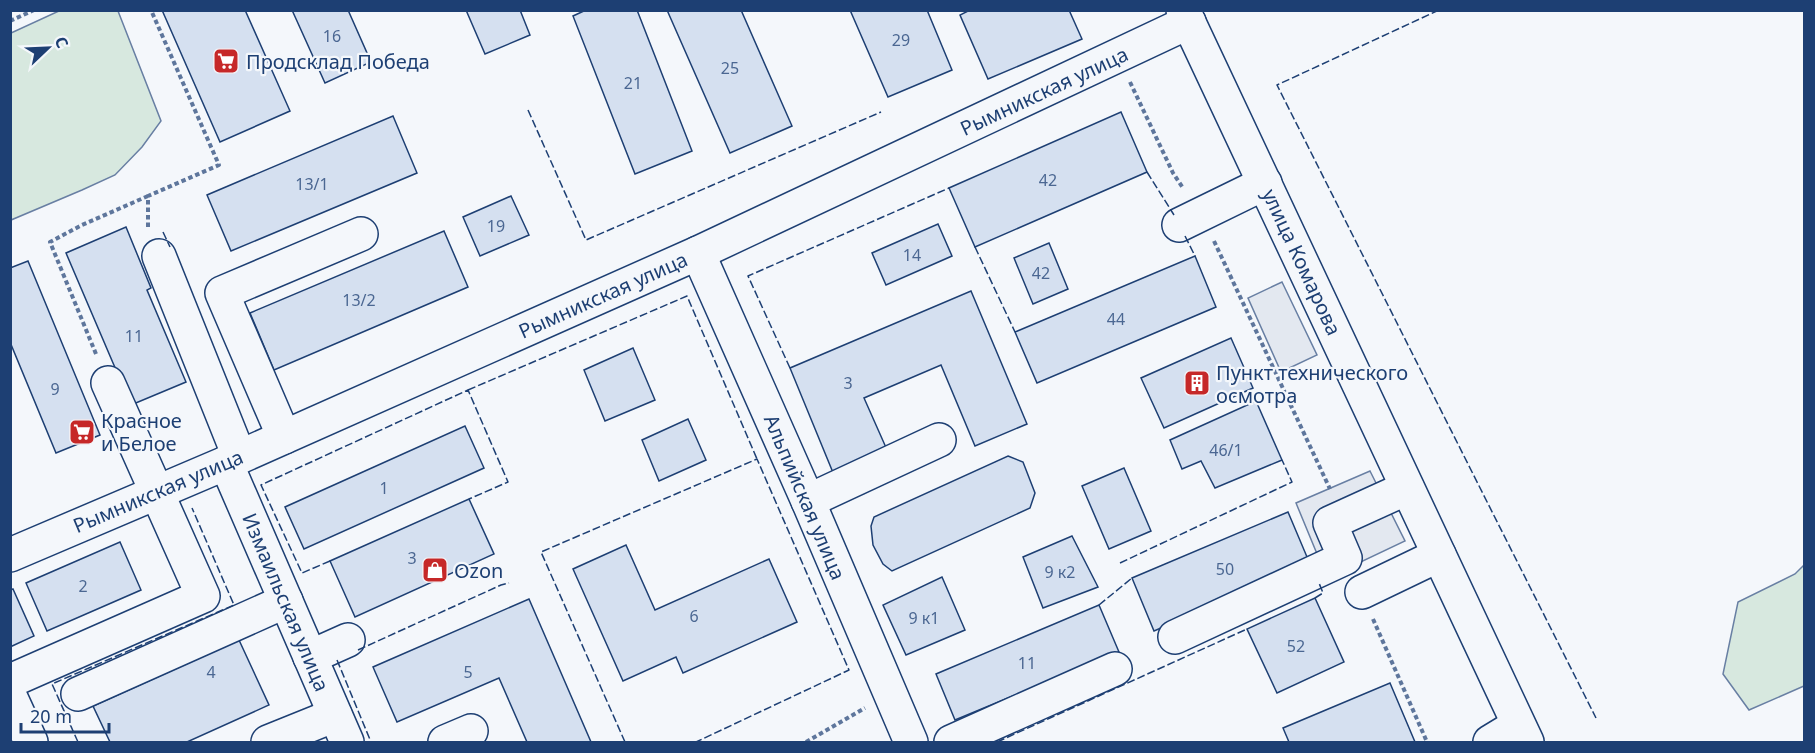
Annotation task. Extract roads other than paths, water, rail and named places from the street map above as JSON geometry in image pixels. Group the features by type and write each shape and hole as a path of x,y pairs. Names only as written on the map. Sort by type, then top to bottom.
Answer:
{"street":[{"name":"Рымникская улица","path":"10,555 284,437 698,253 1124,53 1186,16"},
{"name":"улица Комарова","path":"1186,16 1523,734"},
{"path":"1190,219 1265,183"},
{"path":"284,437 222,293 361,234"},
{"name":"Альпийская улица","path":"698,253 808,501 911,742"},
{"name":"Измаильская улица","path":"159,256 286,601 341,729"},
{"path":"10,681 203,596 108,382"},
{"path":"808,501 939,440"},
{"path":"1175,637 1345,558 1330,523 1407,488"},
{"path":"1362,592 1439,555"},
{"path":"78,694 286,601"},
{"path":"310,657 348,640"},
{"path":"951,742 1115,669"},
{"path":"10,696 31,742"},
{"path":"268,742 341,729"},
{"path":"1490,742 1523,734"}],"place":[{"name":"Продсклад Победа","path":"226,61"},
{"name":"Пункт технического осмотра","path":"1197,383"},
{"name":"Красное и Белое","path":"82,432"},
{"name":"Ozon","path":"435,570"}]}
